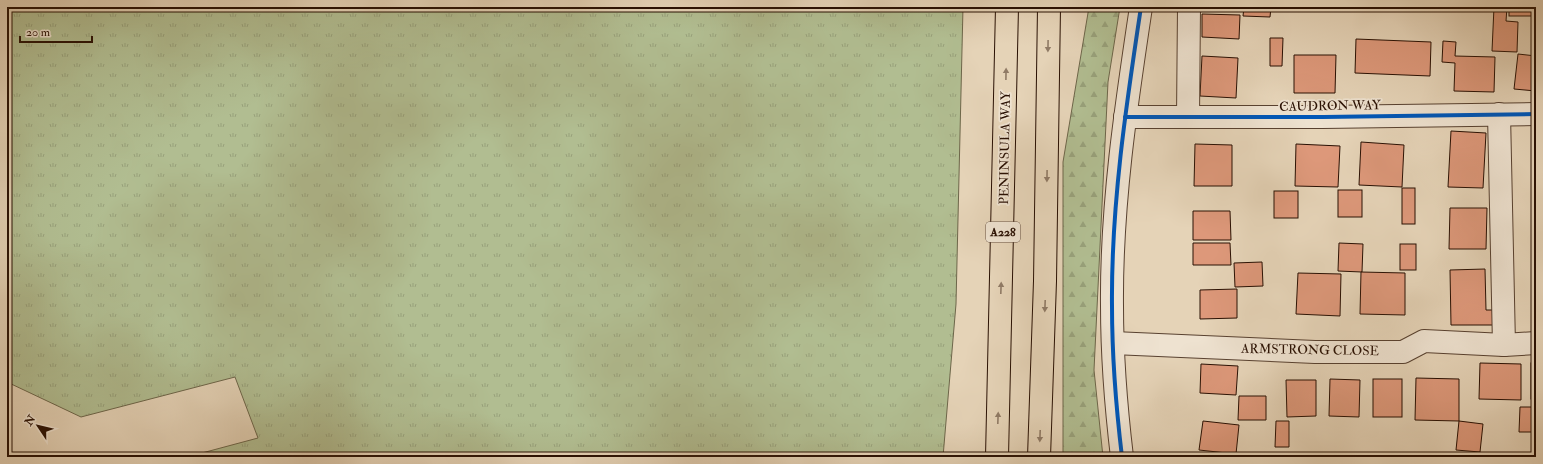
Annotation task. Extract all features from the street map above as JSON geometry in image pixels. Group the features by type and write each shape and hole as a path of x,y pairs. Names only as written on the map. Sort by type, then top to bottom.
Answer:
{"main road":[{"name":"PENINSULA WAY","path":"996,457 1007,7"},
{"path":"1040,457 1045,281 1049,7"}],"street":[{"path":"1122,457 1113,343 1112,305 1114,238 1125,117 1141,7"},
{"path":"1188,117 1189,7"},
{"path":"1499,114 1504,345"},
{"name":"CAUDRON WAY","path":"1125,117 1536,114"},
{"name":"ARMSTRONG CLOSE","path":"1113,343 1315,352 1403,352 1424,341 1504,345 1536,342"}],"green space":[{"path":"7,7 963,7 956,304 943,457 187,457 258,438 235,377 81,417 7,382"},
{"path":"1089,7 1120,7 1108,82 1094,370 1103,457 1063,457 1063,162"}],"building":[{"path":"1244,7 1271,7 1270,17 1243,16"},
{"path":"1494,7 1507,7 1506,21 1518,22 1517,52 1492,51"},
{"path":"1509,7 1536,7 1536,16 1509,16"},
{"path":"1202,14 1240,15 1239,39 1202,37"},
{"path":"1270,38 1283,38 1282,66 1270,66"},
{"path":"1356,39 1431,42 1430,76 1355,73"},
{"path":"1443,41 1456,42 1455,56 1495,57 1494,92 1454,91 1455,63 1442,62"},
{"path":"1518,54 1536,56 1536,91 1514,89"},
{"path":"1294,55 1336,55 1335,93 1294,93"},
{"path":"1202,56 1238,58 1236,98 1200,96"},
{"path":"1451,131 1486,133 1483,188 1448,187"},
{"path":"1361,142 1404,145 1402,187 1359,185"},
{"path":"1195,144 1232,145 1232,186 1194,186"},
{"path":"1296,144 1340,146 1338,187 1295,186"},
{"path":"1402,188 1415,188 1415,224 1402,224"},
{"path":"1338,190 1362,190 1362,217 1338,217"},
{"path":"1274,191 1298,191 1298,218 1274,218"},
{"path":"1450,208 1487,208 1486,249 1449,249"},
{"path":"1193,211 1230,211 1231,240 1193,240"},
{"path":"1193,243 1230,243 1231,265 1193,265"},
{"path":"1339,243 1363,244 1362,272 1338,271"},
{"path":"1400,244 1416,244 1416,270 1400,270"},
{"path":"1262,262 1263,286 1235,287 1234,263"},
{"path":"1485,269 1486,310 1494,310 1494,325 1451,325 1450,270"},
{"path":"1361,272 1405,273 1405,315 1360,314"},
{"path":"1298,273 1341,274 1340,316 1296,314"},
{"path":"1237,289 1237,318 1200,319 1200,290"},
{"path":"1480,363 1521,364 1521,400 1479,399"},
{"path":"1531,363 1536,363 1536,399 1531,399"},
{"path":"1201,364 1238,366 1236,395 1200,393"},
{"path":"1416,378 1459,379 1459,421 1415,420"},
{"path":"1330,379 1360,380 1359,417 1329,416"},
{"path":"1373,379 1402,379 1402,417 1373,417"},
{"path":"1286,380 1316,380 1316,416 1287,417"},
{"path":"1239,396 1266,396 1266,420 1238,420"},
{"path":"1520,407 1532,407 1532,432 1519,432"},
{"path":"1203,421 1239,425 1236,454 1199,450"},
{"path":"1276,421 1289,421 1289,447 1275,447"},
{"path":"1459,421 1483,424 1480,452 1456,450"}],"cycle path":[{"path":"1122,457 1114,363 1112,269 1120,156 1141,7"},
{"path":"1125,117 1323,117 1536,114"}]}
